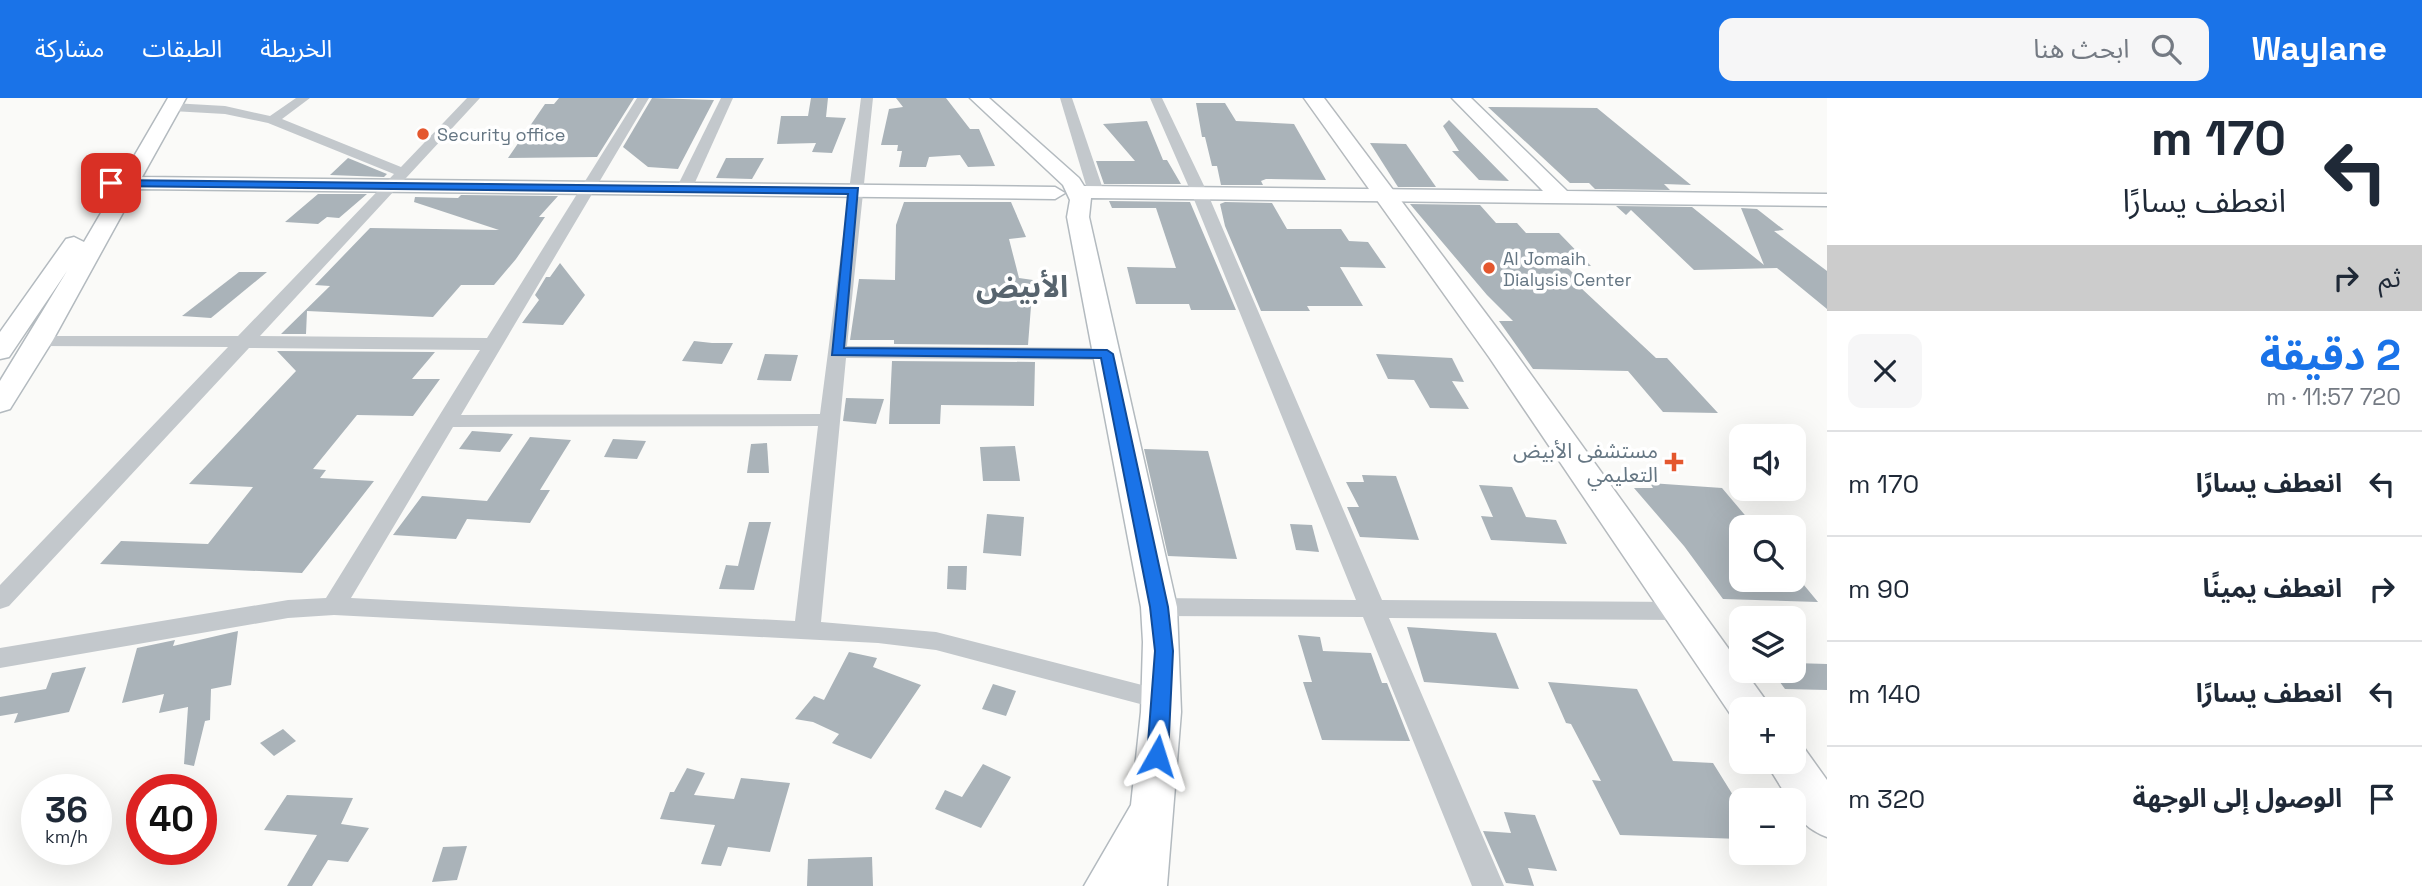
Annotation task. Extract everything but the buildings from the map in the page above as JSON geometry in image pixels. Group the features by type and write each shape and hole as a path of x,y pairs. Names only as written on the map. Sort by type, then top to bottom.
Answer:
{"main road":[{"path":"1314,98 1386,194 1742,697"},
{"path":"1797,774 1827,817"}],"street":[{"path":"272,120 304,98"},
{"path":"0,600 474,98"},
{"path":"334,606 643,98"},
{"path":"684,189 727,98"},
{"path":"807,628 854,191 867,98"},
{"path":"979,98 1072,181 1084,200"},
{"path":"1066,98 1107,354 1159,607 1164,651 1163,700 1144,886"},
{"path":"1156,98 1199,192 1488,886"},
{"path":"1461,98 1560,195"},
{"path":"0,404 40,340 120,183 170,101 272,120 398,179"},
{"path":"1051,165 1055,193"},
{"path":"120,183 398,179 589,188 1055,193 1084,200 1199,192 1827,200"},
{"path":"0,351 120,183"},
{"path":"40,340 495,344"},
{"path":"836,352 1107,354"},
{"path":"446,421 829,421"},
{"path":"0,659 288,609 334,606 807,628 936,641 1163,700"},
{"path":"1159,607 1681,611"},
{"path":"1107,886 1150,808"}],"place":[{"name":"Security office","path":"423,134"},
{"name":"Al Jomaih Dialysis Center","path":"1489,268"},
{"name":"مستشفى الأبيض التعليمي","path":"1674,462"}],"district":[{"name":"الأبيض","path":"1022,286"}],"route":[{"path":"111,183 854,191 836,352 1107,354 1159,607 1164,651 1163,700 1157,756"}]}
